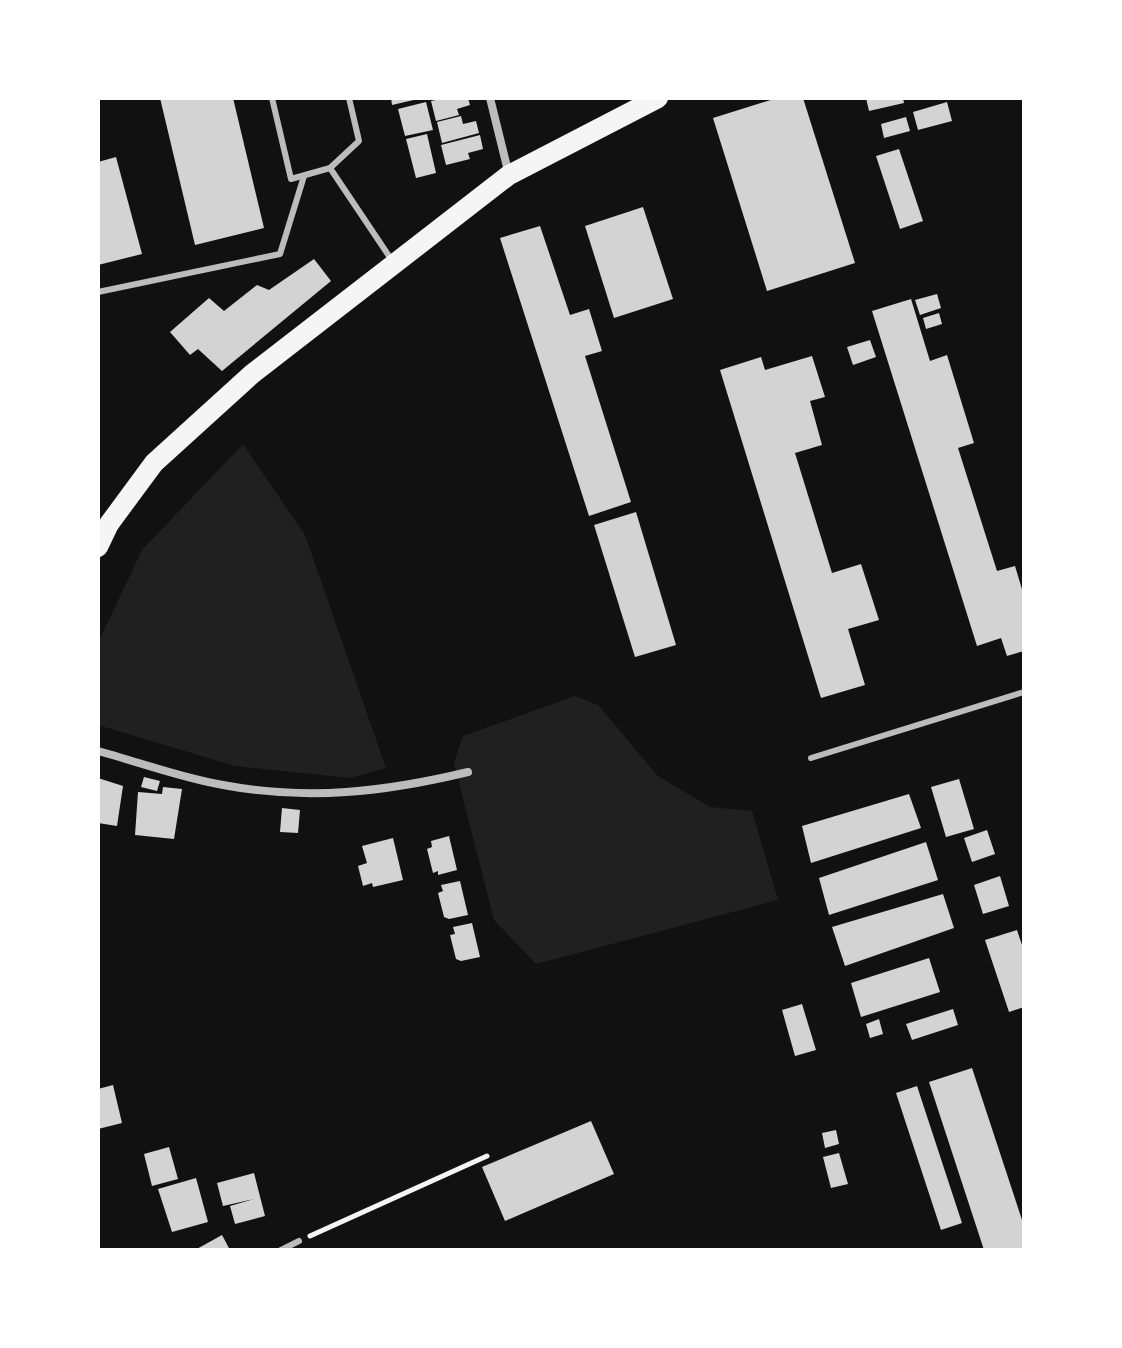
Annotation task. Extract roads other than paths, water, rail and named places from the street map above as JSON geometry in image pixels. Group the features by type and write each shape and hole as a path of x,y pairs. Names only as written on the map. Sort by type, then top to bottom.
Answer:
{"main road":[{"path":"98,547 109,524 154,463 252,374 509,175 658,98"}],"street":[{"path":"490,98 509,175"},
{"path":"98,751 223,785 324,795 396,789 468,772"}],"lane":[{"path":"272,98 291,179 330,168 359,141 349,98"},
{"path":"330,168 393,262"},
{"path":"98,292 280,254 304,176"},
{"path":"811,758 1024,692"},
{"path":"281,1250 299,1241"}]}
